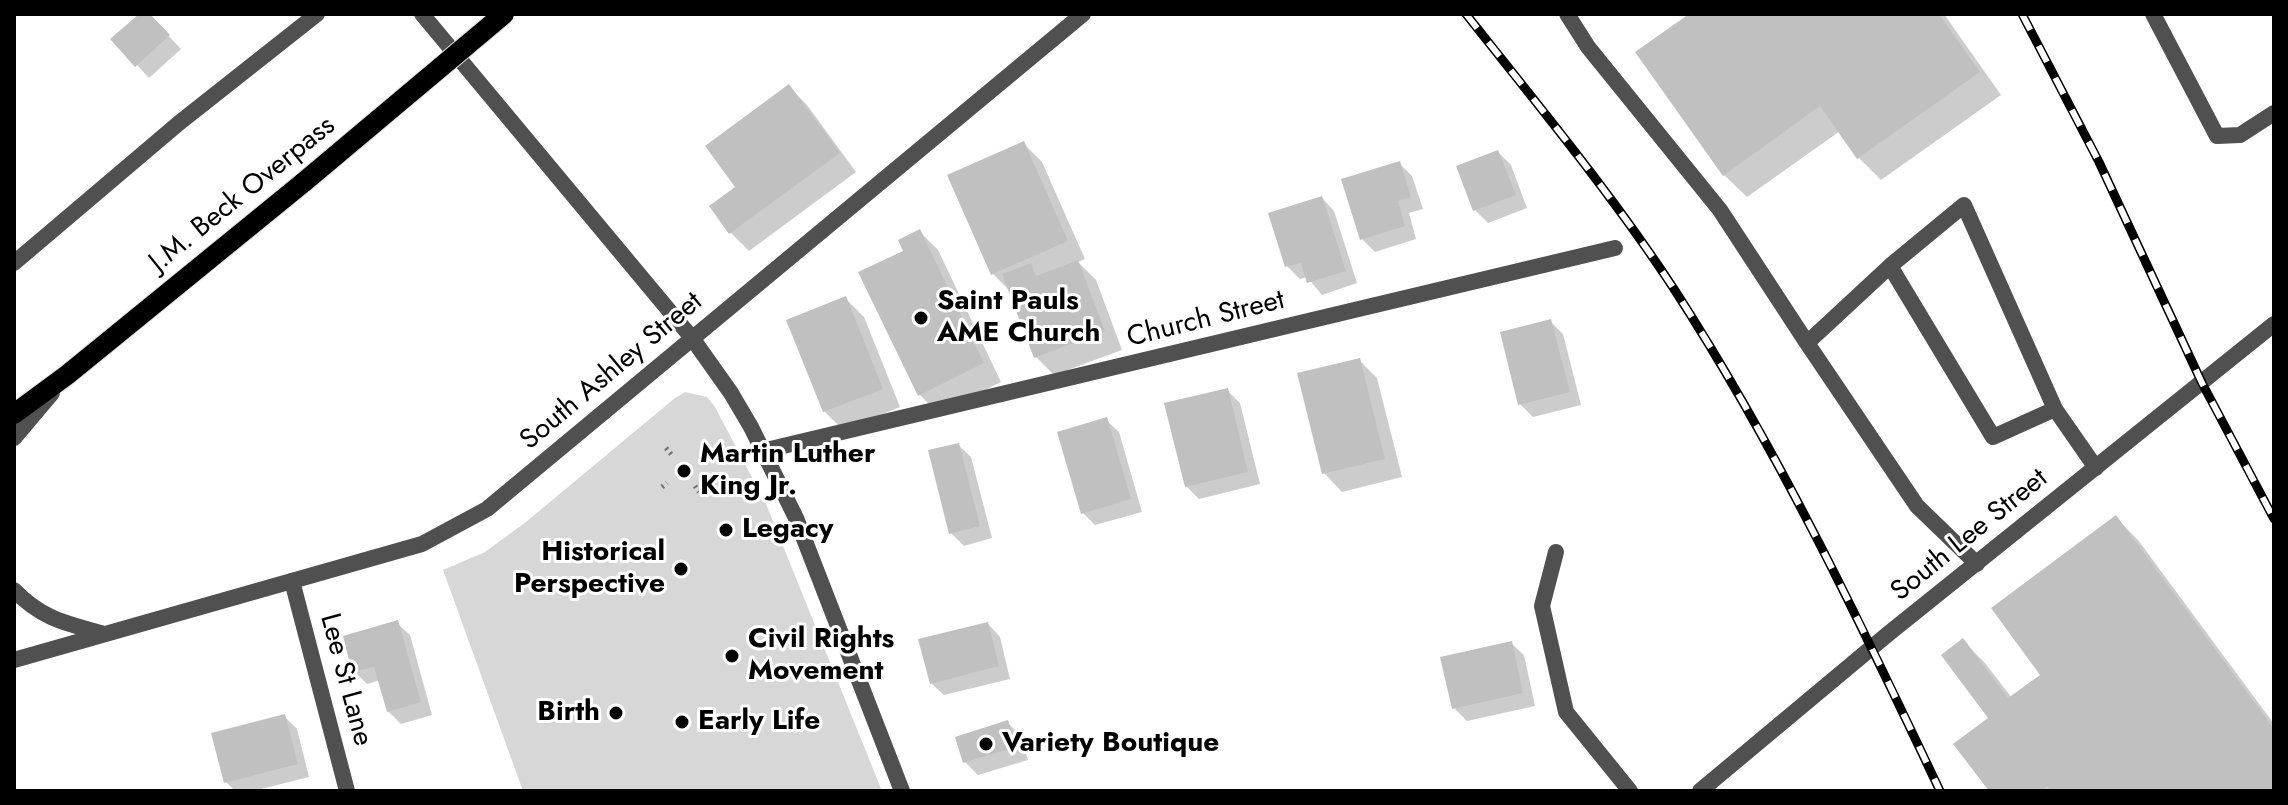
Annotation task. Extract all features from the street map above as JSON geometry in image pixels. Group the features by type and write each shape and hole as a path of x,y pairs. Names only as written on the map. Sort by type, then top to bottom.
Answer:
{"main road":[{"name":"J.M. Beck Overpass","path":"14,414 67,375 304,182 504,14"}],"street":[{"path":"14,263 179,123 317,14"},
{"path":"422,14 692,338 731,393 796,518 902,791"},
{"name":"South Ashley Street","path":"14,660 422,544 483,512 1083,14"},
{"path":"1567,14 1588,47 1720,210 1917,506 1977,564"},
{"path":"2160,17 2217,136 2240,135 2274,113"},
{"path":"1807,343 1890,266 1964,205 2055,409 2096,468"},
{"name":"Church Street","path":"762,451 1615,248"},
{"path":"1890,266 1993,437 2055,409"},
{"name":"South Lee Street","path":"1700,791 1880,641 2274,324"},
{"path":"14,438 67,375"},
{"path":"1556,552 1542,606 1566,712 1630,791"},
{"name":"Lee St Lane","path":"292,581 347,791"},
{"path":"14,590 29,605 51,619 102,634"}],"path":[{"path":"666,448 672,455"},
{"path":"700,459 707,454"}],"shaded area":[{"path":"685,392 707,397 715,407 766,504 882,791 523,791 443,570 485,552 526,522"}],"building":[{"path":"139,14 150,14 170,35 135,67 110,39"},
{"path":"1689,14 1939,14 1980,72 1857,159 1820,106 1723,176 1635,52"},
{"path":"789,84 840,153 729,234 709,206 735,187 705,146"},
{"path":"1024,141 1068,241 991,275 947,175"},
{"path":"1498,150 1516,195 1473,211 1456,166"},
{"path":"1400,161 1411,197 1398,201 1405,226 1360,240 1341,179"},
{"path":"1322,196 1346,271 1307,283 1301,263 1285,267 1268,213"},
{"name":"Saint Pauls AME Church","path":"920,229 984,363 918,396 858,272 903,251 898,240"},
{"path":"1078,260 1105,331 1034,358 1002,274 1031,263 1036,276"},
{"path":"846,296 883,389 823,412 786,320"},
{"path":"1551,319 1570,392 1518,405 1500,332"},
{"path":"1360,358 1385,459 1322,474 1297,373"},
{"path":"1228,388 1248,472 1185,487 1164,403"},
{"path":"1107,417 1131,499 1081,514 1057,432"},
{"path":"959,443 980,526 949,534 928,450"},
{"path":"2116,515 2274,729 2274,791 2051,791 2047,786 2041,791 1989,791 1953,744 1988,718 1941,655 1963,638 2008,698 2040,675 1991,608"},
{"path":"398,620 421,702 387,712 374,667 352,672 343,636"},
{"path":"988,622 999,666 930,684 918,639"},
{"path":"1512,641 1523,693 1452,709 1440,657"},
{"path":"285,714 298,764 224,783 211,733"},
{"path":"1008,720 1016,747 963,763 955,737"}],"railway":[{"path":"1466,14 1625,218 1712,349 1815,536 1940,791"},
{"path":"2022,14 2099,162 2202,383 2274,519"}],"place":[{"name":"Saint Pauls AME Church","path":"921,318"},
{"name":"Martin Luther King Jr.","path":"684,471"},
{"name":"Legacy","path":"726,530"},
{"name":"Historical Perspective","path":"681,569"},
{"name":"Civil Rights Movement","path":"732,656"},
{"name":"Birth","path":"616,713"},
{"name":"Early Life","path":"682,722"},
{"name":"Variety Boutique","path":"986,744"}]}
